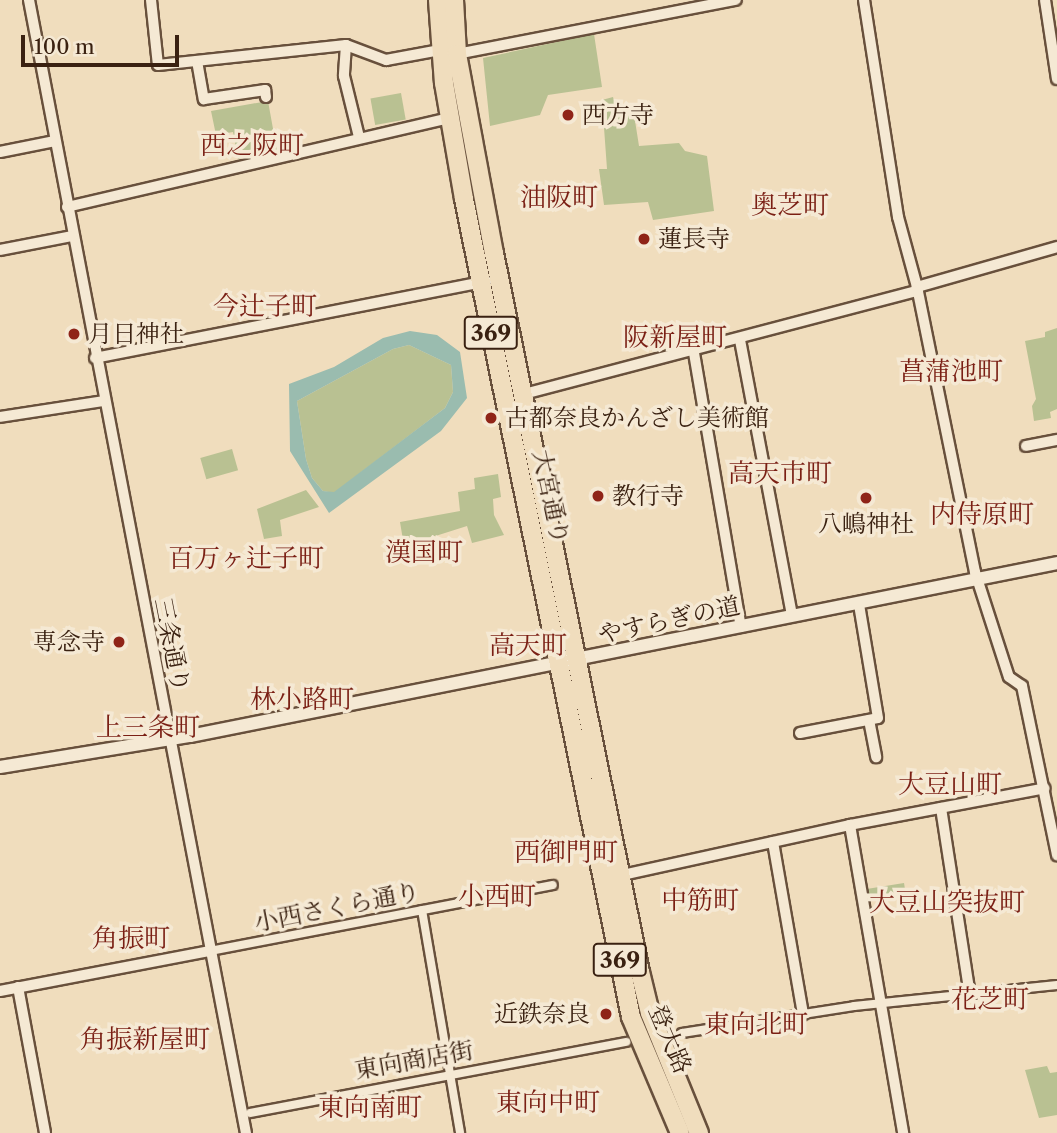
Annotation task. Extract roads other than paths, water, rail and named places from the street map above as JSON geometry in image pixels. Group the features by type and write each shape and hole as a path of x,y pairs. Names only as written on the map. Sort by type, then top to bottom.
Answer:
{"highway":[{"name":"大宮通り","path":"438,0 579,660 612,878"},
{"name":"大宮通り","path":"454,0 449,52 449,118 559,663 612,878"},
{"name":"登大路","path":"612,878 631,1017 680,1133"},
{"name":"登大路","path":"612,878 650,1013 699,1133"}],"street":[{"name":"三条通り","path":"29,0 103,401 246,1133"},
{"path":"151,0 158,65 346,45 386,60 449,52 736,0"},
{"path":"864,0 898,217 918,289 979,579 1009,677 1022,686 1057,855"},
{"path":"1045,0 1056,57 1057,79"},
{"path":"346,45 344,76 359,137"},
{"path":"197,61 204,99 265,90 266,97"},
{"path":"67,207 449,118"},
{"path":"0,152 55,141"},
{"path":"0,250 72,236"},
{"path":"524,394 694,353 1057,247"},
{"path":"95,358 499,279"},
{"path":"740,340 792,617"},
{"path":"694,353 741,627"},
{"path":"0,417 103,401"},
{"path":"1026,446 1057,440"},
{"name":"やすらぎの道","path":"0,767 168,740 1057,563"},
{"path":"800,733 878,718 859,604"},
{"path":"869,720 876,757"},
{"path":"612,878 850,825 1045,788"},
{"path":"942,808 970,995"},
{"path":"850,825 903,1133"},
{"path":"773,842 803,1014"},
{"name":"小西さくら通り","path":"210,951 553,885"},
{"path":"422,910 460,1133"},
{"path":"0,991 210,951"},
{"path":"682,1033 879,1004 1057,985"},
{"path":"18,987 45,1133"},
{"name":"東向商店街","path":"250,1113 450,1072 626,1042"}],"place":[{"name":"西方寺","path":"568,115"},
{"name":"蓮長寺","path":"644,239"},
{"name":"月日神社","path":"74,334"},
{"name":"古都奈良かんざし美術館","path":"491,418"},
{"name":"教行寺","path":"598,496"},
{"name":"八嶋神社","path":"866,498"},
{"name":"専念寺","path":"119,642"},
{"name":"近鉄奈良","path":"606,1014"}],"district":[{"name":"西之阪町","path":"252,146"},
{"name":"油阪町","path":"559,198"},
{"name":"奥芝町","path":"790,206"},
{"name":"今辻子町","path":"265,307"},
{"name":"阪新屋町","path":"675,338"},
{"name":"菖蒲池町","path":"951,372"},
{"name":"高天市町","path":"780,474"},
{"name":"内侍原町","path":"982,515"},
{"name":"漢国町","path":"424,553"},
{"name":"百万ヶ辻子町","path":"246,559"},
{"name":"高天町","path":"528,646"},
{"name":"林小路町","path":"302,700"},
{"name":"上三条町","path":"148,728"},
{"name":"大豆山町","path":"950,785"},
{"name":"西御門町","path":"566,853"},
{"name":"小西町","path":"497,897"},
{"name":"中筋町","path":"700,901"},
{"name":"大豆山突抜町","path":"947,903"},
{"name":"角振町","path":"131,939"},
{"name":"花芝町","path":"990,1000"},
{"name":"東向北町","path":"756,1025"},
{"name":"角振新屋町","path":"145,1040"},
{"name":"東向中町","path":"548,1103"},
{"name":"東向南町","path":"370,1108"}]}
